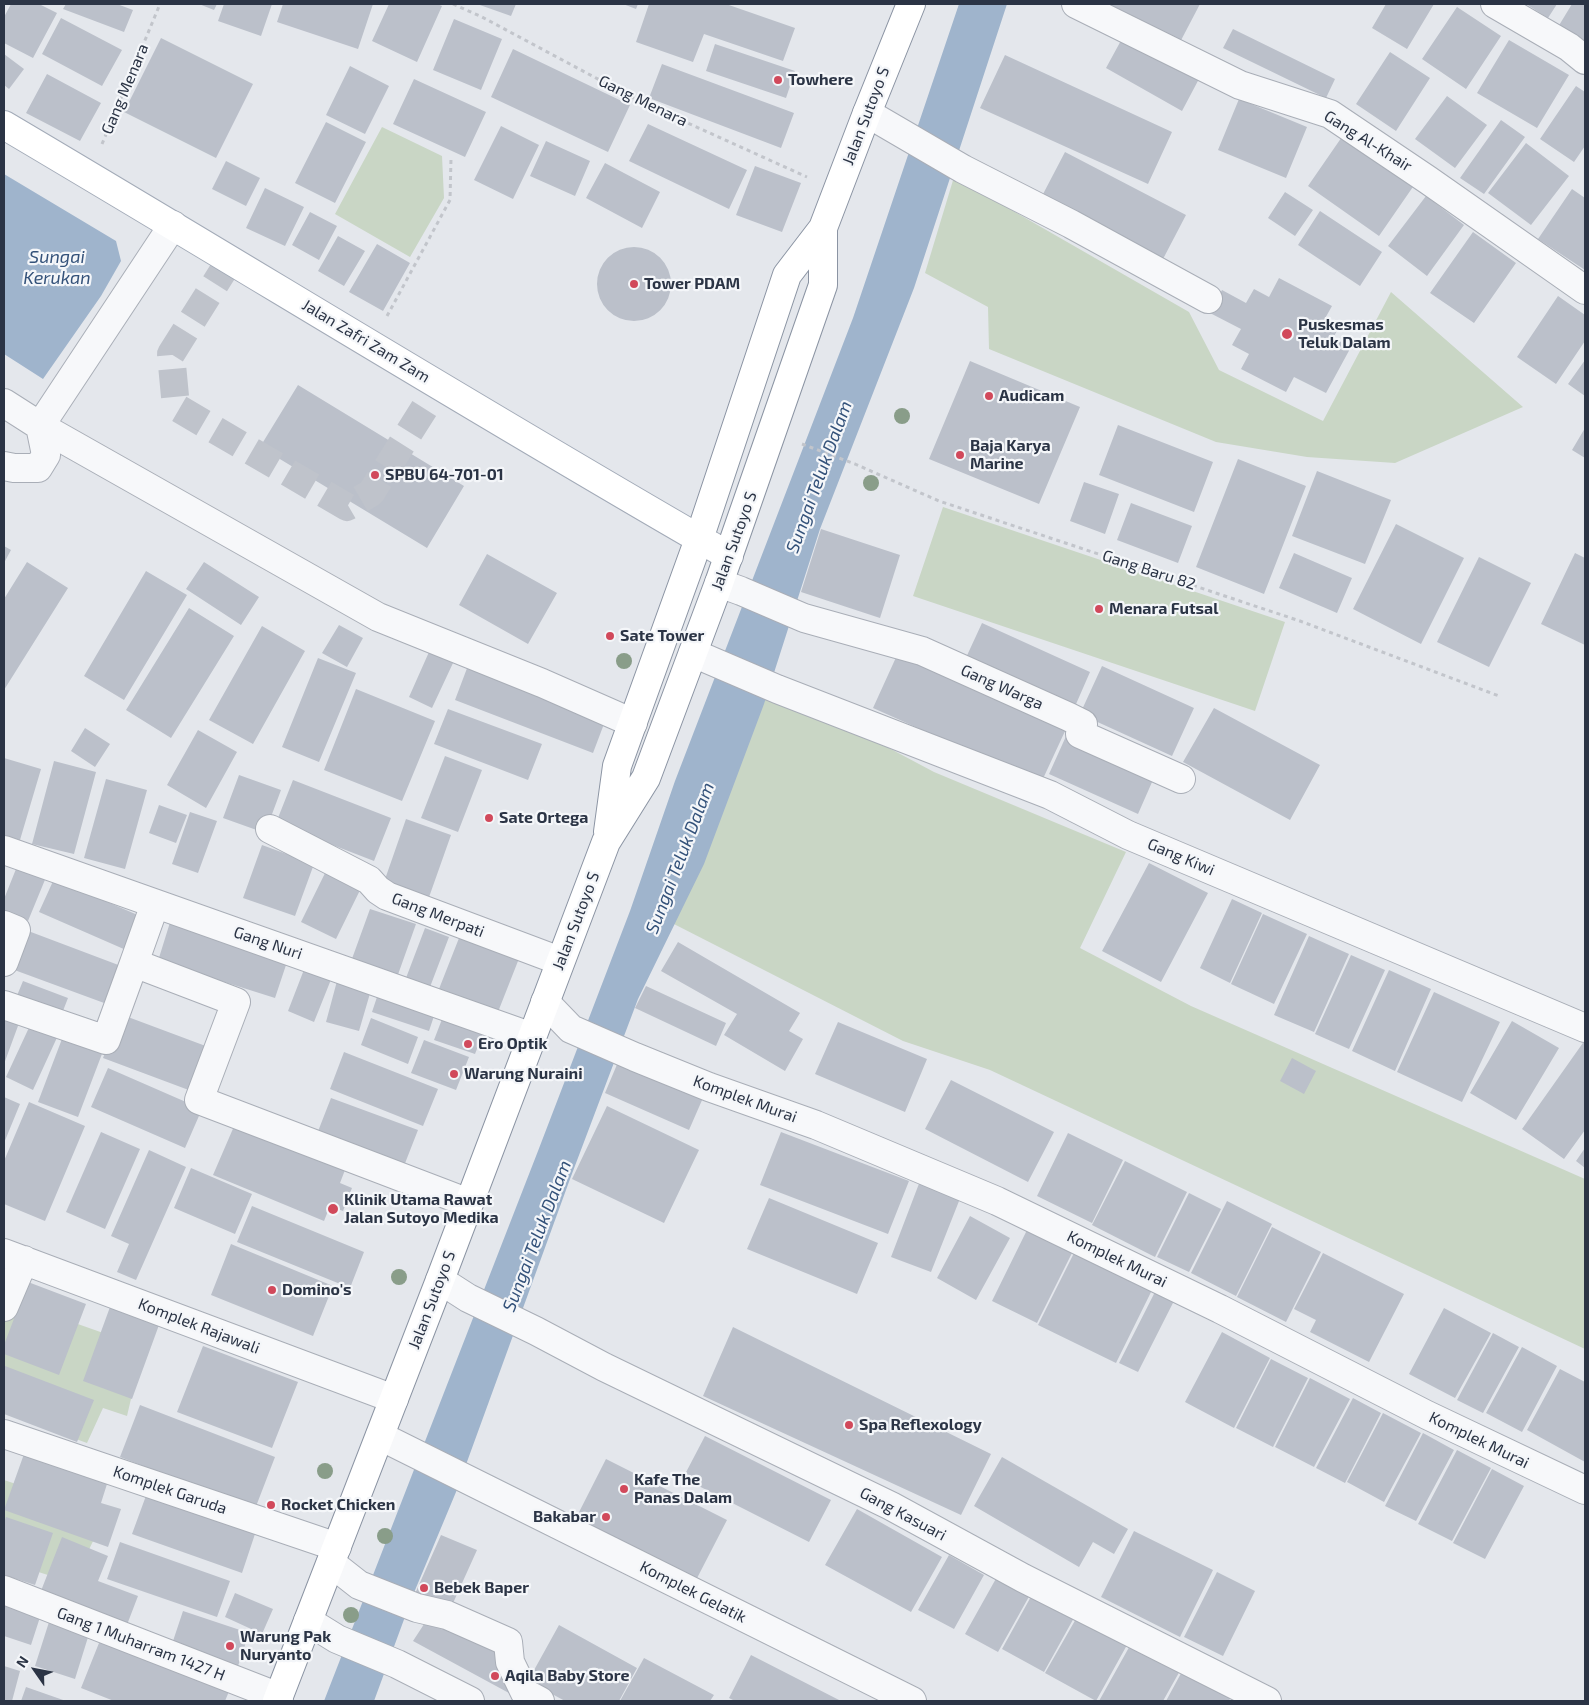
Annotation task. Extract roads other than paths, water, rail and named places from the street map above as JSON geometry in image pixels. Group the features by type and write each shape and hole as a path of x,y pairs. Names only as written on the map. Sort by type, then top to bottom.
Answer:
{"main road":[{"name":"Jalan Sutoyo S","path":"606,842 617,766 699,539 787,275 823,228 866,113 911,4"},
{"name":"Jalan Zafri Zam Zam","path":"4,125 729,556"},
{"name":"Jalan Sutoyo S","path":"278,1699 440,1280 606,842 646,778 704,658 730,587 729,556 823,285 823,228"}],"street":[{"name":"Gang Al-Khair","path":"1076,4 1240,85 1330,114 1585,290"},
{"path":"1495,4 1569,47 1585,60"},
{"path":"866,113 963,169 1071,224 1208,299"},
{"path":"4,466 38,468 46,455 40,426 173,225"},
{"path":"4,403 40,426 378,617 633,722"},
{"name":"Gang Warga","path":"730,587 804,618 922,651 1069,717 1083,724 1080,734 1181,779"},
{"name":"Gang Kiwi","path":"704,658 777,689 1050,795 1128,834 1585,1028"},
{"name":"Gang Merpati","path":"270,829 369,880 387,896 560,961"},
{"name":"Gang Nuri","path":"5,854 155,904 532,1037"},
{"path":"4,1005 106,1040 155,904"},
{"path":"4,925 16,930 4,962"},
{"path":"134,963 236,1002 199,1100 469,1203"},
{"name":"Komplek Murai","path":"545,1002 571,1029 709,1087 816,1125 997,1201 1220,1309 1427,1415 1585,1490"},
{"path":"4,1307 14,1256"},
{"name":"Komplek Rajawali","path":"14,1256 394,1399"},
{"name":"Gang Kasuari","path":"440,1280 468,1298 604,1367 891,1506 1023,1578 1267,1701"},
{"name":"Komplek Garuda","path":"4,1434 334,1555 359,1585 416,1608 447,1615 508,1642 510,1662 525,1693 540,1701"},
{"name":"Komplek Gelatik","path":"380,1436 912,1701"},
{"name":"Gang 1 Muharram 1427 H","path":"4,1590 278,1699"},
{"path":"308,1621 337,1639 397,1664 470,1701"}],"water":[{"name":"Sungai Teluk Dalam","path":"959,4 1007,4 914,288 820,529 764,704 704,864 638,999 456,1492 413,1595 374,1701 324,1701 630,911 675,781 853,318"},
{"name":"Sungai Kerukan","path":"4,174 116,241 121,261 101,296 43,379 4,354"}],"tunnel":[{"path":"230,260 171,354 176,407 347,507 371,493 439,385"}],"place":[{"name":"Towhere","path":"778,80"},
{"name":"Tower PDAM","path":"634,284"},
{"name":"Puskesmas Teluk Dalam","path":"1287,334"},
{"name":"Audicam","path":"989,396"},
{"name":"Baja Karya Marine","path":"960,455"},
{"name":"SPBU 64-701-01","path":"375,475"},
{"name":"Menara Futsal","path":"1099,609"},
{"name":"Sate Tower","path":"610,636"},
{"name":"Sate Ortega","path":"489,818"},
{"name":"Ero Optik","path":"468,1044"},
{"name":"Warung Nuraini","path":"454,1074"},
{"name":"Klinik Utama Rawat Jalan Sutoyo Medika","path":"333,1209"},
{"name":"Domino's","path":"272,1290"},
{"name":"Spa Reflexology","path":"849,1425"},
{"name":"Kafe The Panas Dalam","path":"624,1489"},
{"name":"Rocket Chicken","path":"271,1505"},
{"name":"Bakabar","path":"606,1517"},
{"name":"Bebek Baper","path":"424,1588"},
{"name":"Warung Pak Nuryanto","path":"230,1646"},
{"name":"Aqila Baby Store","path":"495,1676"}]}
